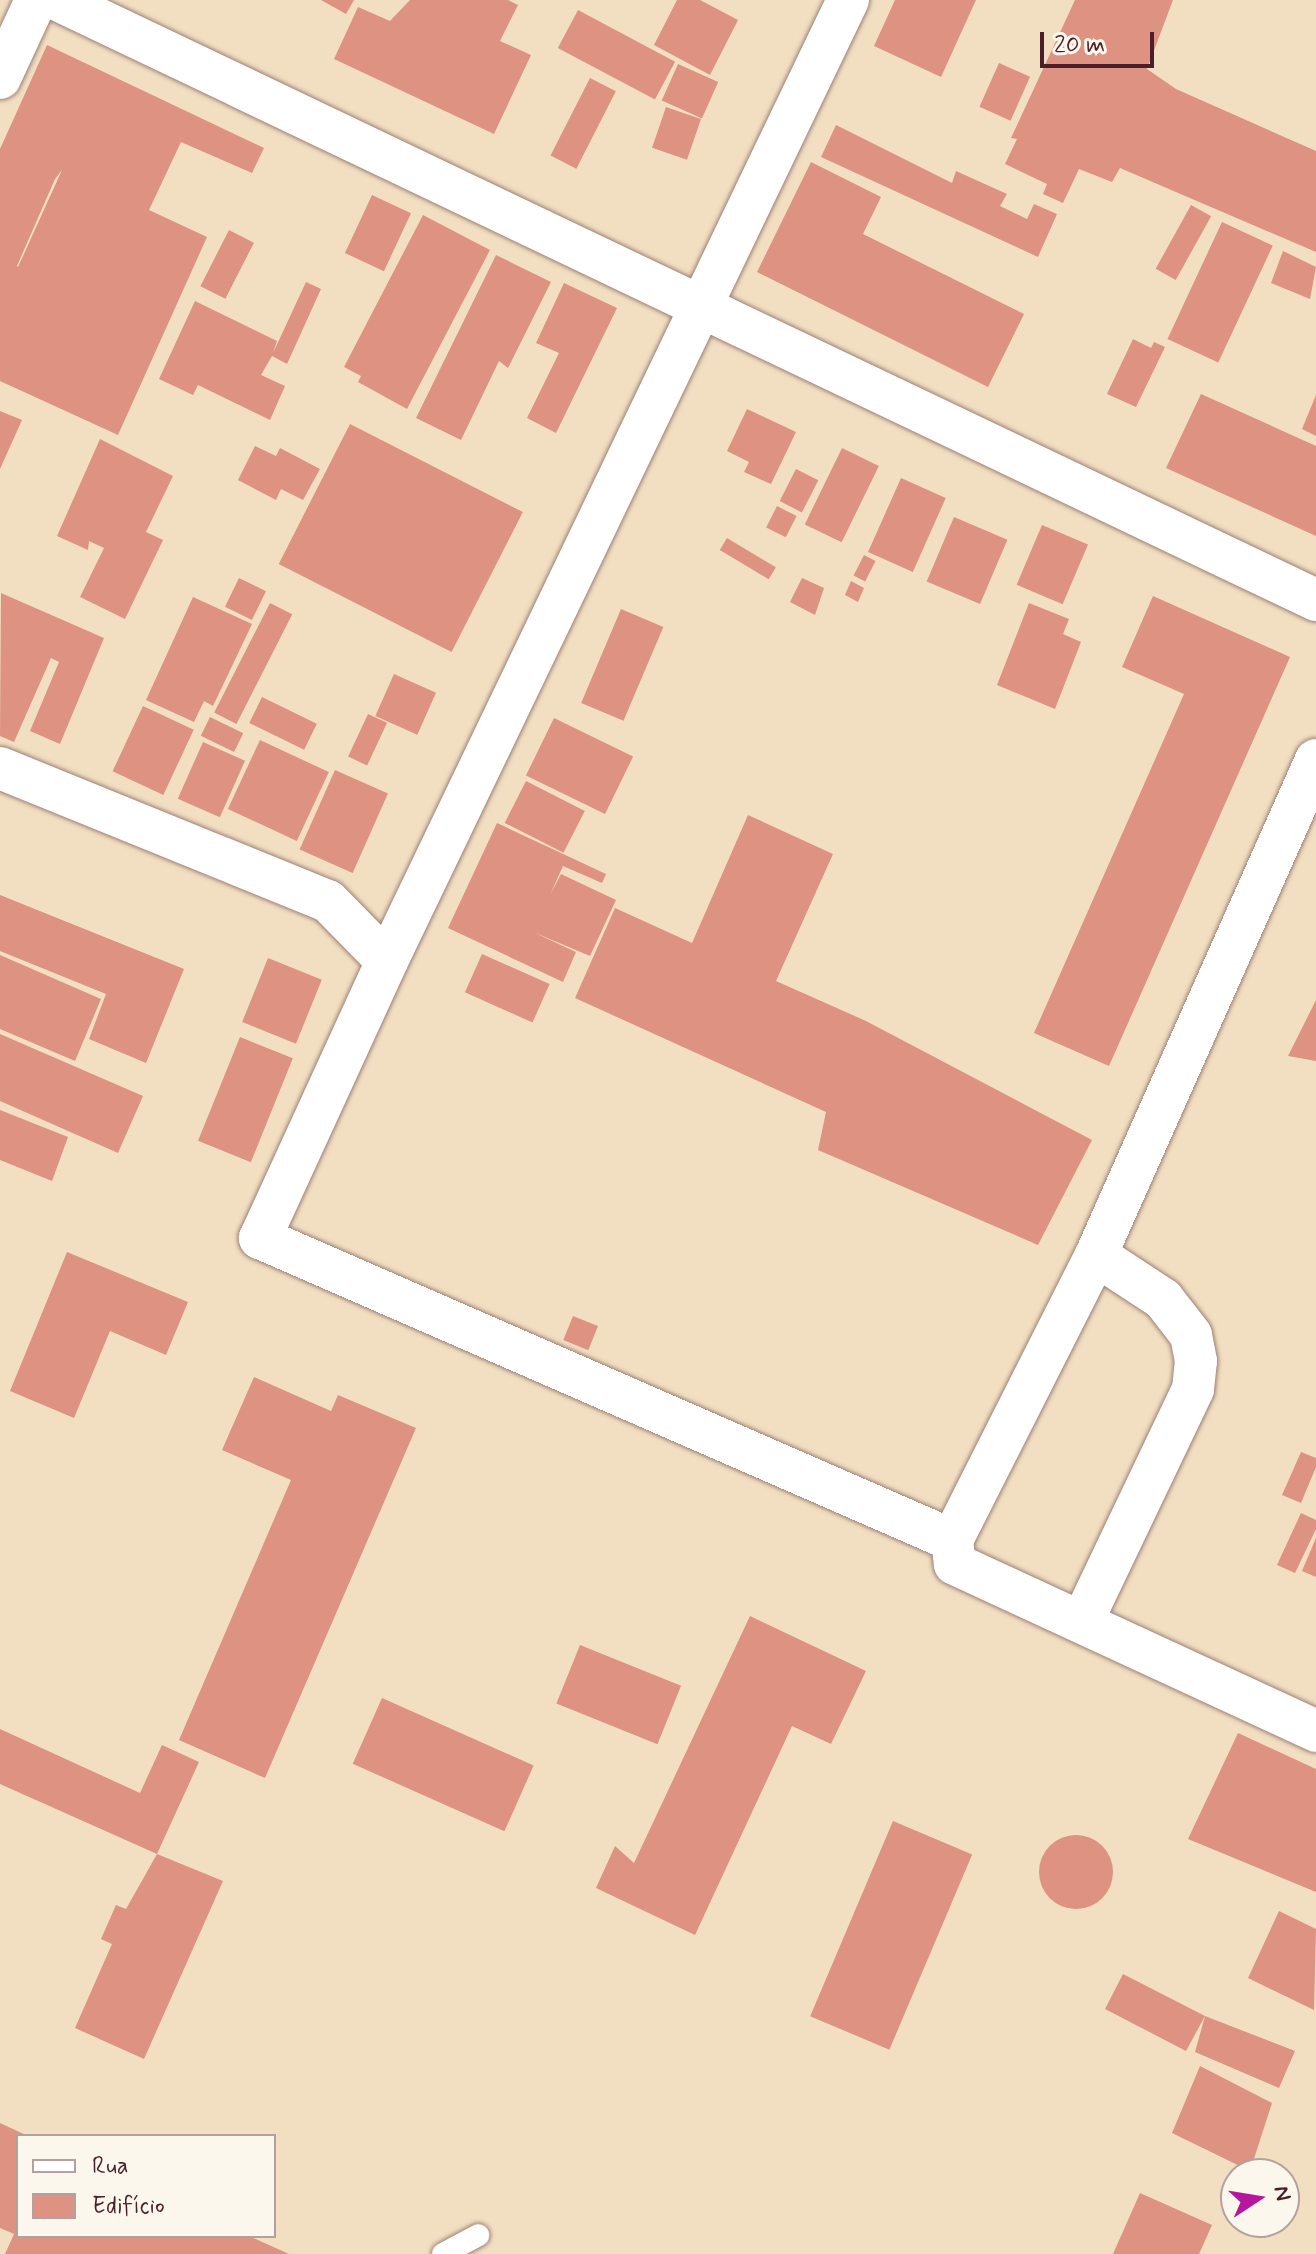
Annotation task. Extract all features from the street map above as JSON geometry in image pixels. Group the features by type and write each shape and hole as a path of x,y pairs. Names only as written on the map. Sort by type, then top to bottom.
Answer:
{"street":[{"path":"0,78 36,0"},
{"path":"58,0 699,309 1316,600"},
{"path":"848,0 387,961 260,1238 952,1540"},
{"path":"1316,760 1096,1255 952,1540 955,1564 1316,1731"},
{"path":"0,768 328,901 387,961"},
{"path":"1082,1622 1193,1389 1196,1361 1191,1335 1163,1299 1096,1255"}],"lane":[{"path":"443,2254 478,2235"}],"building":[{"path":"321,0 354,0 346,14"},
{"path":"410,0 508,0 518,5 500,41 531,55 494,134 334,59 358,7 390,21"},
{"path":"677,0 700,0 738,20 710,75 654,45"},
{"path":"895,0 976,0 941,77 874,46"},
{"path":"1075,0 1173,0 1147,69 1176,89 1316,151 1316,252 1120,168 1112,182 1079,169 1063,203 1043,194 1047,184 1005,164 1017,139 1011,138"},
{"path":"578,10 675,62 655,100 558,48"},
{"path":"47,45 264,148 252,173 181,142 149,210 207,237 118,435 0,381 0,149","holes":["62,170 18,267 55,179"]},
{"path":"999,63 1030,77 1011,121 979,107"},
{"path":"678,64 718,82 702,118 662,101"},
{"path":"590,78 616,91 576,169 551,156"},
{"path":"666,107 701,119 687,160 652,148"},
{"path":"836,125 952,183 956,171 1007,194 1000,206 1027,219 1034,204 1057,214 1038,257 821,157"},
{"path":"811,162 881,197 863,234 1024,314 988,387 757,272"},
{"path":"372,195 411,213 384,271 345,253"},
{"path":"1191,205 1211,216 1176,280 1156,269"},
{"path":"423,215 490,250 407,409 358,382 361,376 344,367"},
{"path":"1222,222 1273,246 1218,363 1167,339"},
{"path":"229,230 254,243 225,299 200,286"},
{"path":"1283,251 1316,267 1310,299 1271,283"},
{"path":"496,255 551,282 508,368 499,361 461,440 416,418"},
{"path":"306,282 321,289 287,364 272,356 261,375 285,386 270,420 198,385 193,395 159,379 195,301 277,341 273,353"},
{"path":"564,283 617,308 556,433 527,418 559,353 536,343"},
{"path":"1133,339 1151,348 1154,342 1165,347 1136,407 1107,394"},
{"path":"1201,394 1316,446 1316,536 1166,468"},
{"path":"1316,395 1316,436 1302,429"},
{"path":"747,409 796,432 771,484 744,472 749,462 727,451"},
{"path":"0,411 22,420 0,469"},
{"path":"350,424 523,512 452,652 279,564"},
{"path":"100,439 173,476 146,532 163,540 125,619 80,597 104,548 89,541 88,550 57,536"},
{"path":"255,446 276,456 280,448 320,469 303,500 281,489 276,500 238,480"},
{"path":"842,448 879,466 842,542 805,524"},
{"path":"796,469 818,480 802,512 780,501"},
{"path":"901,478 946,498 913,572 868,552"},
{"path":"777,506 797,516 786,537 766,527"},
{"path":"954,517 1007,540 980,604 927,581"},
{"path":"1042,525 1088,545 1063,604 1017,585"},
{"path":"727,538 776,567 769,579 720,550"},
{"path":"864,555 876,561 865,581 854,575"},
{"path":"239,578 266,591 252,620 225,607"},
{"path":"802,578 824,588 815,615 790,602"},
{"path":"851,581 864,588 858,602 845,595"},
{"path":"1,593 104,638 60,744 30,731 59,662 51,658 14,742 0,736"},
{"path":"1153,596 1290,657 1109,1066 1034,1033 1184,694 1122,667"},
{"path":"193,597 252,624 213,706 204,701 194,722 146,700"},
{"path":"270,603 292,614 236,724 214,713"},
{"path":"1029,603 1069,619 1063,634 1081,642 1055,709 997,685"},
{"path":"621,609 663,627 623,721 581,703"},
{"path":"394,674 436,693 417,735 375,716"},
{"path":"262,697 317,724 304,750 249,723"},
{"path":"143,706 194,730 163,795 113,771"},
{"path":"368,714 387,723 367,765 348,757"},
{"path":"210,717 243,733 234,752 201,736"},
{"path":"554,718 633,757 605,814 526,776"},
{"path":"260,740 329,772 297,841 228,809"},
{"path":"203,742 245,761 220,817 178,799"},
{"path":"335,770 388,794 353,873 300,849"},
{"path":"526,781 585,811 563,853 505,823"},
{"path":"748,815 833,854 776,981 866,1021 1092,1140 1038,1245 818,1150 826,1112 575,998 615,908 692,943"},
{"path":"497,823 606,874 602,883 563,866 550,895 561,874 616,900 590,956 533,932 576,952 563,982 448,928"},
{"path":"0,895 184,969 146,1063 89,1039 106,994 0,951"},
{"path":"482,954 550,984 533,1022 465,992"},
{"path":"0,955 101,999 75,1061 0,1029"},
{"path":"268,958 322,980 296,1044 242,1022"},
{"path":"1316,1000 1316,1061 1288,1056"},
{"path":"0,1034 143,1096 118,1153 0,1101"},
{"path":"240,1037 293,1058 251,1162 198,1141"},
{"path":"0,1110 68,1137 52,1181 0,1160"},
{"path":"67,1252 188,1302 166,1355 110,1331 74,1418 10,1391"},
{"path":"573,1316 598,1326 588,1350 563,1340"},
{"path":"254,1377 331,1411 338,1395 416,1428 265,1778 179,1740 291,1480 222,1450"},
{"path":"1301,1452 1316,1458 1316,1467 1301,1503 1282,1495"},
{"path":"1301,1513 1316,1520 1316,1529 1295,1573 1277,1565"},
{"path":"1316,1538 1316,1577 1302,1571"},
{"path":"750,1616 866,1671 831,1744 792,1726 695,1935 596,1888 615,1846 634,1863"},
{"path":"580,1645 681,1686 657,1744 556,1703"},
{"path":"382,1698 534,1766 504,1831 353,1764"},
{"path":"0,1729 140,1793 162,1745 199,1762 157,1854 0,1784"},
{"path":"1238,1733 1316,1769 1316,1892 1188,1839"},
{"path":"893,1821 972,1855 889,2050 810,2016"},
{"path":"1076,1835 1090,1838 1102,1846 1110,1858 1113,1872 1110,1886 1102,1898 1090,1906 1076,1909 1062,1906 1050,1898 1042,1886 1039,1872 1042,1858 1050,1846 1062,1838"},
{"path":"157,1854 223,1881 144,2059 75,2028 112,1944 101,1939 116,1905 126,1909"},
{"path":"1279,1911 1316,1929 1314,2010 1248,1978"},
{"path":"1123,1974 1205,2016 1186,2051 1105,2009"},
{"path":"1205,2016 1295,2051 1279,2088 1195,2052"},
{"path":"1200,2066 1272,2103 1254,2158 1223,2158 1172,2133"},
{"path":"0,2123 24,2134 16,2134 16,2238 253,2238 289,2254 5,2254 14,2234 0,2228"},
{"path":"1140,2193 1212,2225 1199,2254 1113,2254"}]}
